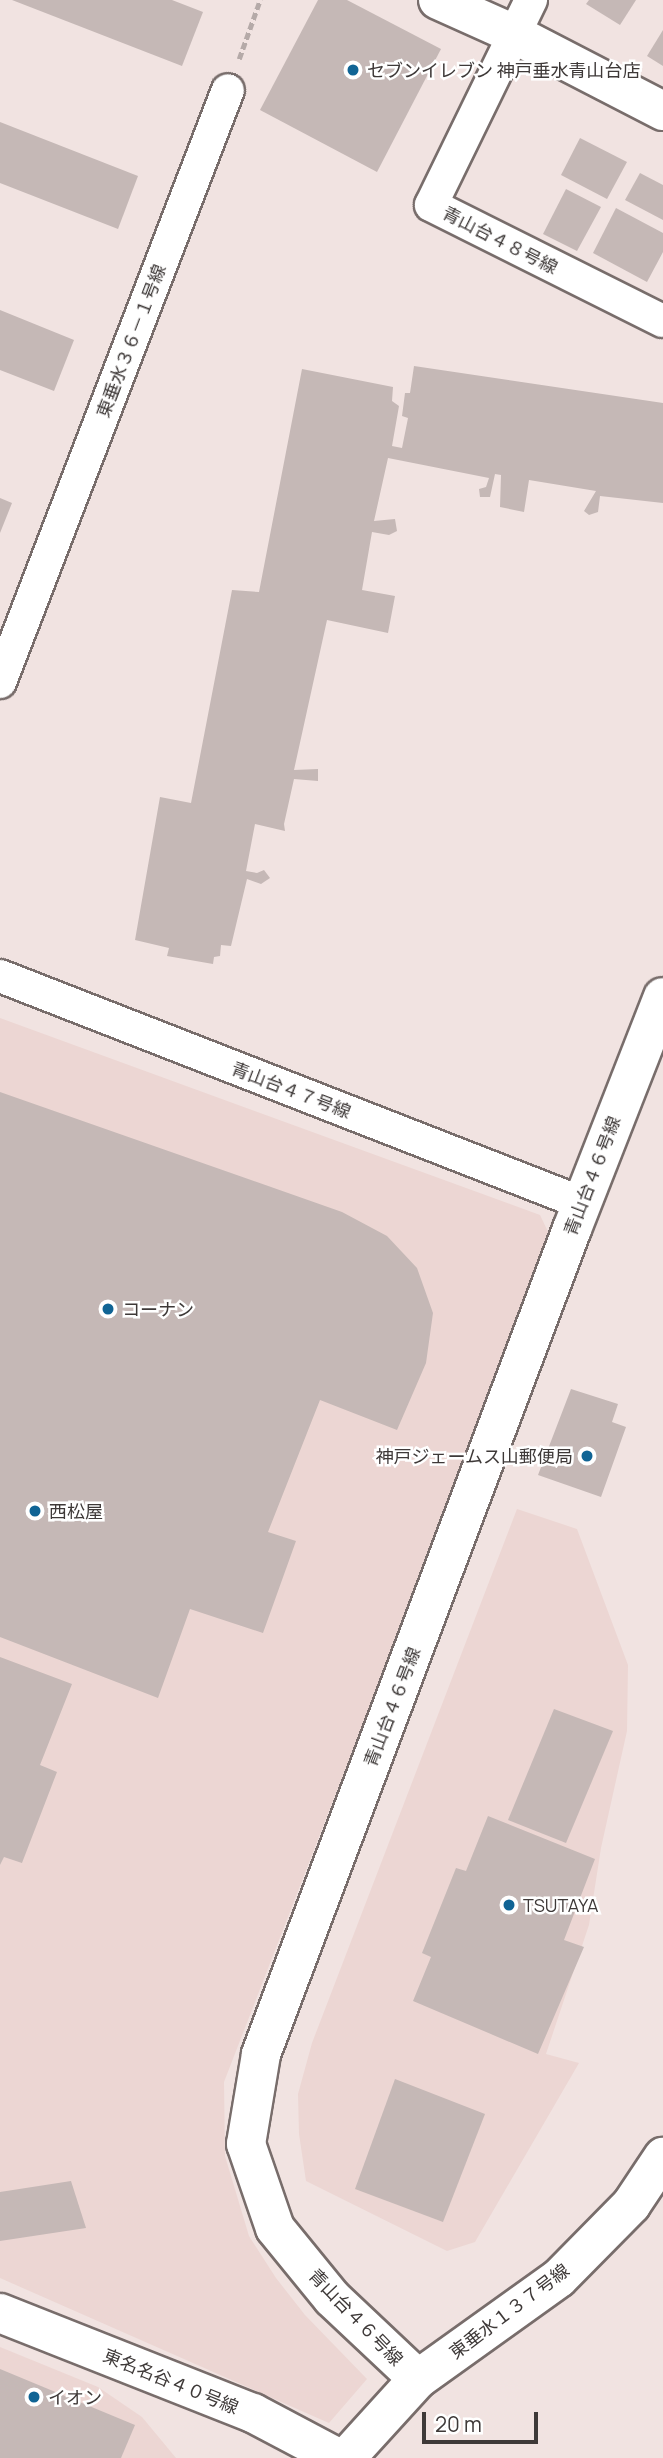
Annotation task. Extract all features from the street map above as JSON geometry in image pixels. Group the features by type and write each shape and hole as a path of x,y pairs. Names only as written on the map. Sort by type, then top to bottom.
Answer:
{"street":[{"path":"438,0 514,34 663,111"},
{"path":"514,34 531,0"},
{"name":"青山台４８号線","path":"514,34 431,205 663,321"},
{"name":"東垂水３６－１号線","path":"0,682 228,90"},
{"name":"青山台４７号線","path":"0,976 582,1203"},
{"name":"青山台４６号線","path":"418,2379 332,2298 275,2228 246,2144 261,2054 582,1203 663,997"},
{"name":"東垂水１３７号線","path":"346,2458 418,2379 559,2277 631,2205 663,2157"},
{"name":"東名名谷４０号線","path":"0,2313 253,2413 338,2458"}],"path":[{"path":"228,90 260,0"}],"shaded area":[{"path":"0,1018 540,1215 551,1238 224,2082 225,2156 249,2236 276,2278 305,2315 367,2379 329,2423 0,2278"},
{"path":"517,1509 577,1529 628,1665 627,1731 601,1848 589,1925 546,2054 579,2063 475,2242 447,2251 306,2181 299,2134 298,2094 312,2043"},
{"name":"イオン","path":"0,2347 98,2387 142,2417 176,2458 0,2458"}],"building":[{"path":"12,0 172,0 203,12 182,66"},
{"path":"318,0 347,0 441,49 377,172 260,110"},
{"path":"589,0 636,0 620,25 586,4"},
{"path":"663,30 663,66 647,56"},
{"path":"0,122 138,176 118,229 0,183"},
{"path":"580,138 627,162 607,199 561,175"},
{"path":"640,173 663,185 663,220 625,200"},
{"path":"566,189 601,207 577,251 543,234"},
{"path":"616,208 663,233 663,252 647,282 593,253"},
{"path":"0,310 74,340 54,391 0,370"},
{"path":"414,366 663,403 663,503 600,496 598,512 589,515 584,511 596,491 529,480 524,512 500,507 501,475 495,474 490,497 480,497 479,489 486,487 489,478 388,458 374,521 395,519 397,531 389,535 372,532 362,590 395,596 388,633 327,620 294,770 318,769 318,781 294,779 284,824 285,831 255,824 246,871 257,873 264,870 270,878 261,884 247,879 231,946 221,945 220,956 214,957 213,964 167,956 169,948 135,940 160,797 191,803 232,590 259,592 302,369 393,387 392,401 399,406 392,446 402,448 408,418 402,416 405,393 410,393"},
{"path":"0,498 12,503 0,533"},
{"path":"0,1092 342,1212 387,1236 417,1268 433,1313 426,1363 397,1430 320,1400 268,1532 296,1541 263,1633 190,1609 158,1698 0,1637"},
{"path":"571,1389 618,1404 612,1422 626,1427 601,1497 538,1475"},
{"path":"0,1657 72,1684 40,1765 57,1772 22,1863 4,1857 0,1865"},
{"path":"554,1709 613,1731 566,1843 508,1820"},
{"name":"TSUTAYA","path":"488,1816 595,1859 564,1940 584,1947 538,2054 413,2001 431,1957 422,1953 456,1868 466,1871"},
{"path":"395,2079 485,2114 443,2222 355,2189"},
{"path":"71,2181 86,2228 0,2241 0,2192"},
{"name":"イオン","path":"0,2369 135,2425 121,2458 0,2458"}],"place":[{"name":"セブンイレブン 神戸垂水青山台店","path":"353,70"},
{"name":"コーナン","path":"108,1309"},
{"name":"神戸ジェームス山郵便局","path":"587,1456"},
{"name":"西松屋","path":"35,1511"},
{"name":"TSUTAYA","path":"509,1905"},
{"name":"イオン","path":"34,2397"}]}
